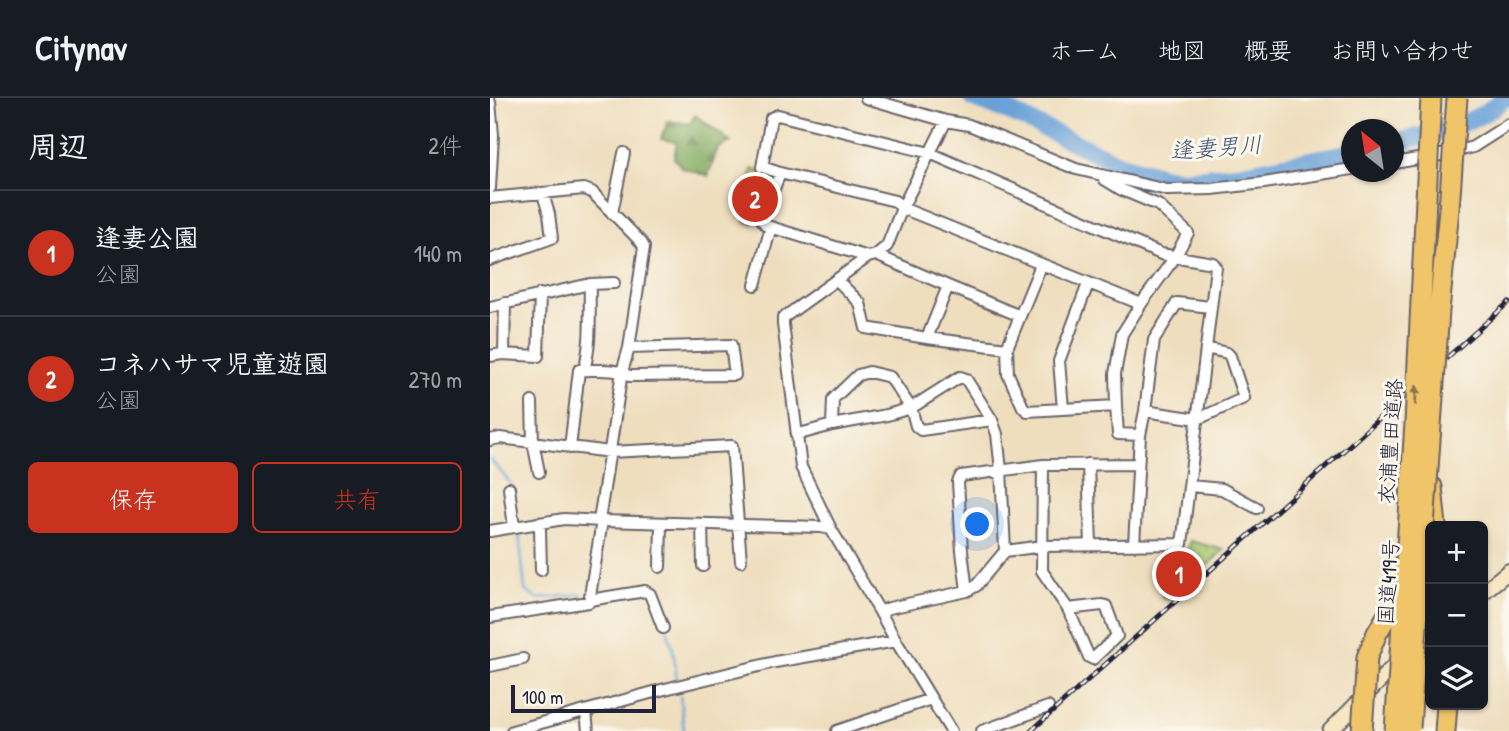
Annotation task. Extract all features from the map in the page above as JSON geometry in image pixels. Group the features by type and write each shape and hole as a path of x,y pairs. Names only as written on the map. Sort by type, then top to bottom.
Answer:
{"highway":[{"name":"衣浦豊田道路","path":"1419,98 1418,252 1430,306"},
{"name":"衣浦豊田道路","path":"1409,731 1429,455 1430,98"},
{"path":"1430,306 1438,98"},
{"name":"衣浦豊田道路","path":"1395,731 1404,586 1430,306 1445,98"},
{"name":"衣浦豊田道路","path":"1430,306 1449,209 1457,98"},
{"name":"国道419号","path":"1406,654 1422,430"},
{"name":"衣浦豊田道路","path":"1429,455 1436,521"},
{"name":"衣浦豊田道路","path":"1362,731 1367,657 1377,633 1404,586"},
{"path":"1446,731 1447,710"}],"street":[{"path":"866,98 969,125 1076,169 1167,190 1212,189 1341,171"},
{"path":"490,102 493,135 490,188"},
{"path":"1005,551 1091,545 1182,544 1216,267 1213,263 1161,254 930,153 779,115 771,118 762,167 895,201 902,208 1141,304"},
{"path":"936,731 949,729 831,529 801,467 783,318 887,246 902,208 946,121"},
{"path":"1404,161 1473,147 1509,124"},
{"path":"612,213 624,153"},
{"path":"780,173 762,219 767,226 872,256 1020,316"},
{"path":"1099,176 1122,190 1158,205 1188,233 1175,257 1122,334 1115,374 1118,434 1140,435"},
{"path":"490,198 584,189 592,192 643,247 629,348 622,372 590,600"},
{"path":"1167,190 1172,218"},
{"path":"490,260 552,238 543,194"},
{"path":"755,285 771,227"},
{"path":"1041,265 1007,348 1008,374 1023,407 1027,411 1116,406"},
{"path":"837,280 860,303 866,328 1007,348"},
{"path":"490,307 590,284 614,283"},
{"path":"584,370 589,345 590,284"},
{"path":"1063,409 1059,361 1088,284"},
{"path":"927,338 948,286"},
{"path":"490,356 538,356 540,294"},
{"path":"504,354 505,303"},
{"path":"1134,545 1140,435 1154,340 1177,303 1210,307"},
{"path":"570,448 579,370 622,372 629,376 735,375 732,345 629,348"},
{"path":"1145,411 1198,419 1244,398 1230,356 1206,348"},
{"path":"832,425 833,399 858,375 869,372 890,377 911,408 916,426 921,430 992,420"},
{"path":"796,435 911,408 960,377 966,379 992,420 997,434 1001,471 1005,551 976,586 967,591 880,612"},
{"path":"532,402 533,442 539,472"},
{"path":"490,440 500,438 610,452 732,446 741,561"},
{"path":"1088,464 1091,545"},
{"path":"967,591 958,482 961,476 1043,465 1138,464"},
{"path":"1043,465 1042,571 1068,609 1089,657 1093,659 1117,636 1106,606 1068,609"},
{"path":"1190,486 1222,489 1257,508"},
{"path":"509,488 514,527"},
{"path":"490,531 564,519 831,529"},
{"path":"537,523 540,529 541,570"},
{"path":"660,567 662,523"},
{"path":"702,524 703,566"},
{"path":"1488,588 1509,571"},
{"path":"490,617 645,591 653,600 663,628"},
{"path":"1333,730 1406,654 1425,639"},
{"path":"512,731 775,662 896,641"},
{"path":"490,666 523,659"},
{"path":"837,731 931,699"},
{"path":"982,731 1048,707"},
{"path":"586,712 588,731"}],"green space":[{"path":"695,115 731,142 718,148 708,176 682,168 674,158 677,142 661,139 668,121 690,124"},
{"path":"752,169 771,175 753,224 745,222"},
{"path":"1190,541 1224,550 1169,600 1162,597 1160,551 1189,549"}],"waterway":[{"name":"逢妻男川","path":"972,98 1014,114 1120,164 1166,177 1182,179 1237,174 1341,154"},
{"name":"逢妻男川","path":"1404,140 1466,122 1480,116 1505,98"},
{"path":"490,459 512,485"},
{"path":"519,533 525,590 537,599 582,594"},
{"path":"598,593 648,585 654,588 659,602"},
{"path":"667,629 677,680"},
{"path":"680,696 684,731"}],"railway":[{"path":"1031,731 1509,302"}],"place":[{"name":"コネハサマ児童遊園","path":"755,199"},
{"name":"逢妻公園","path":"1179,574"}]}
